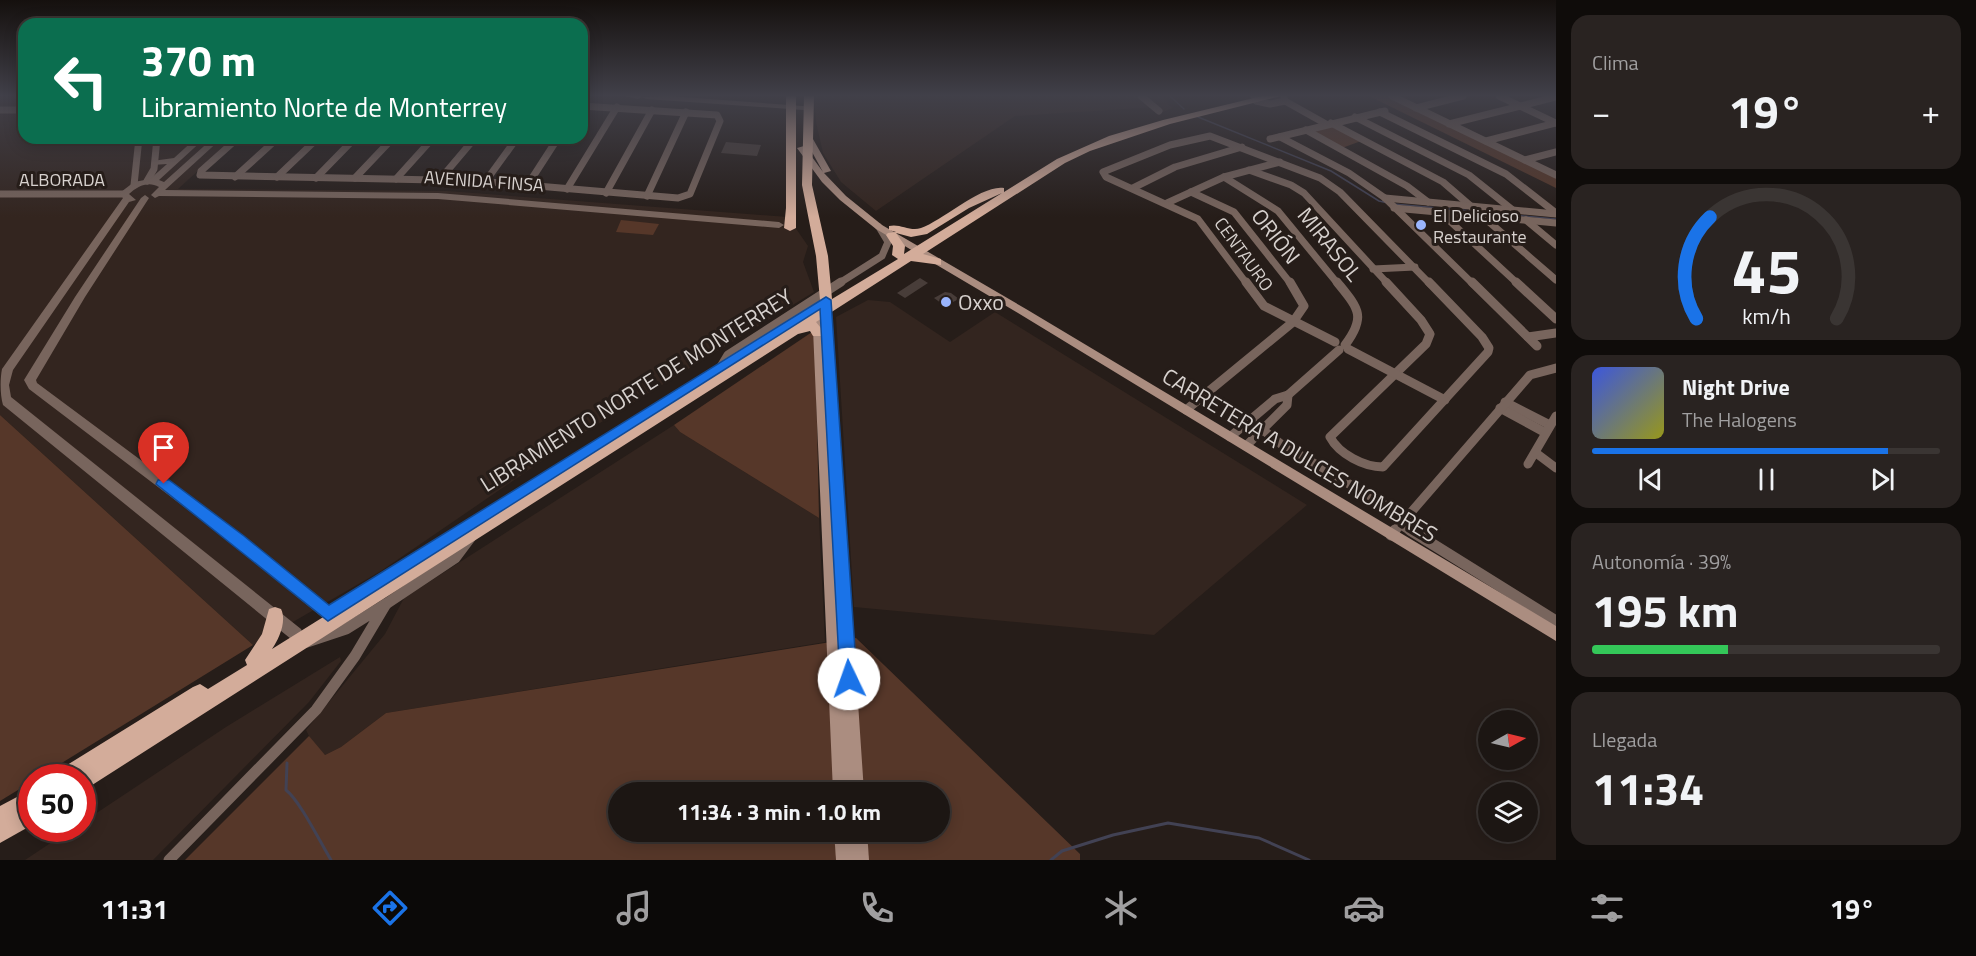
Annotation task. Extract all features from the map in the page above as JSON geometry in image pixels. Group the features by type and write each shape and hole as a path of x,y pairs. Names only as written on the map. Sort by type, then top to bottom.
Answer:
{"main road":[{"path":"786,225 792,208 791,136"},
{"path":"806,136 802,170 806,211 821,303 818,333 841,656 854,782"},
{"path":"934,236 1051,158 1100,136"},
{"path":"895,232 920,238 934,236 1061,161 1114,136"},
{"path":"806,140 809,159 808,198 821,249 821,303 841,656 841,782"},
{"name":"CARRETERA A DULCES NOMBRES","path":"806,140 838,184 895,232 918,248 1230,437 1400,526 1556,634"},
{"name":"CARRETERA A DULCES NOMBRES","path":"809,159 843,198 879,227 895,232"},
{"path":"792,160 802,170"},
{"path":"895,232 923,232 965,206 1000,190"},
{"path":"786,225 806,211"},
{"path":"786,225 811,235"},
{"path":"895,232 901,257 940,260"},
{"path":"934,236 935,248 940,260"},
{"name":"LIBRAMIENTO NORTE DE MONTERREY","path":"87,764 254,660 303,637 328,614 479,523 821,303 918,248 934,236"},
{"path":"746,359 821,303"},
{"path":"96,771 479,523 746,359 805,326 813,326 818,333"},
{"path":"254,660 270,637 275,615"},
{"path":"0,818 18,807"},
{"path":"0,832 18,821"},
{"path":"844,842 845,860"},
{"path":"859,842 860,860"}],"street":[{"path":"567,189 599,136"},
{"path":"606,193 638,136"},
{"path":"647,196 675,136"},
{"path":"513,144 488,178 489,182 683,198 690,194 714,136"},
{"name":"CENTAURO","path":"1209,136 1170,145 1128,160 1104,171 1104,176 1202,221 1264,306 1342,347"},
{"name":"CENTAURO","path":"1210,136 1242,147"},
{"path":"1270,139 1283,136"},
{"path":"1317,136 1407,186 1429,203"},
{"path":"1352,136 1438,179 1556,280"},
{"path":"1393,136 1469,175 1514,211"},
{"path":"1433,136 1506,174 1556,214"},
{"path":"1475,136 1556,175"},
{"path":"1486,141 1505,136"},
{"path":"1280,137 1349,173 1386,198 1537,346"},
{"path":"138,144 134,185 8,369 2,381 2,390 7,402 303,637 314,642 346,629 462,552 479,523"},
{"path":"150,181 155,163 157,144"},
{"path":"134,185 150,181 194,144"},
{"path":"211,144 162,188 146,198 32,372 30,380 33,386 238,540 328,614"},
{"path":"232,144 200,174 203,177 436,180 442,177 470,144"},
{"path":"235,177 271,144"},
{"path":"277,177 312,144"},
{"path":"316,178 349,144"},
{"path":"355,178 387,144"},
{"path":"396,179 428,144"},
{"path":"527,186 554,144"},
{"path":"1133,188 1175,167 1242,147 1320,178 1334,187 1415,267 1482,338 1489,348 1488,352 1380,468 1338,448 1330,437 1426,344 1430,334 1304,194 1284,183 1249,170"},
{"path":"1526,160 1556,152"},
{"path":"155,163 176,160"},
{"path":"1167,203 1224,177 1280,162"},
{"name":"MIRASOL","path":"1224,177 1278,212 1351,300 1359,320 1357,329 1342,347 1288,395 1275,399 1230,437"},
{"path":"150,181 162,188"},
{"name":"MIRASOL","path":"1212,182 1236,186"},
{"name":"AVENIDA FINSA","path":"162,188 185,193 438,196 786,225"},
{"name":"ORIÓN","path":"1191,192 1234,212 1297,292 1304,306 1293,322"},
{"name":"ALBORADA","path":"0,194 126,196"},
{"path":"126,196 146,198"},
{"path":"1386,198 1556,214"},
{"path":"1394,207 1556,223"},
{"path":"1440,212 1556,319"},
{"path":"1526,220 1556,245"},
{"path":"821,303 884,253 887,237 879,227"},
{"path":"1373,268 1415,267"},
{"path":"1186,411 1293,322"},
{"path":"1528,337 1556,333"},
{"path":"1342,347 1445,400"},
{"path":"1400,526 1530,375 1556,368"},
{"name":"MIRASOL","path":"1246,446 1287,405 1288,395"},
{"path":"1502,405 1546,428"},
{"path":"1528,464 1536,453 1546,428 1556,416"},
{"path":"1250,420 1400,526 1556,621"},
{"path":"1536,453 1556,468"},
{"path":"169,860 316,710 355,656 386,604"}],"shaded area":[{"path":"0,136 18,136 18,144 227,144 178,189 447,191 788,217 808,246 803,262 814,292 577,437 381,571 253,645 0,415"},
{"path":"819,136 986,136 876,211 841,182 823,153"},
{"path":"1322,136 1351,136 1361,141 1342,148"},
{"path":"1451,136 1473,136 1556,176 1556,188"},
{"path":"621,220 659,224 653,235 616,232"},
{"path":"868,300 890,302 950,342 995,312 1307,505 1154,635 854,607 836,317"},
{"path":"815,330 819,518 680,432 674,425"},
{"path":"0,415 253,645 60,764 18,764 18,790 0,801"},
{"path":"674,425 680,432 819,518 825,642 386,713 341,747 325,755 313,744 306,730 385,634 404,598"},
{"path":"856,638 1080,854 1080,860 185,860 309,736 325,755 341,747 386,713"},
{"path":"340,657 341,661 309,702 153,860 25,860 52,842 96,842 96,813 226,727"}],"building":[{"path":"726,142 761,145 757,156 721,153"},
{"path":"920,278 928,283 905,298 897,293"},
{"name":"Oxxo","path":"945,292 959,299 945,306 934,298"}],"waterway":[{"path":"1245,136 1331,171 1379,201 1388,203"},
{"path":"1394,204 1472,211"},
{"path":"1480,212 1556,219"},
{"path":"287,763 286,790 303,812 331,860"},
{"path":"1051,860 1062,851 1113,835 1168,823 1259,838 1309,860"}],"place":[{"name":"El Delicioso Restaurante","path":"1421,225"},
{"name":"Oxxo","path":"946,302"}],"route":[{"path":"164,484 238,540 328,614 694,386 826,300 849,679"}]}
